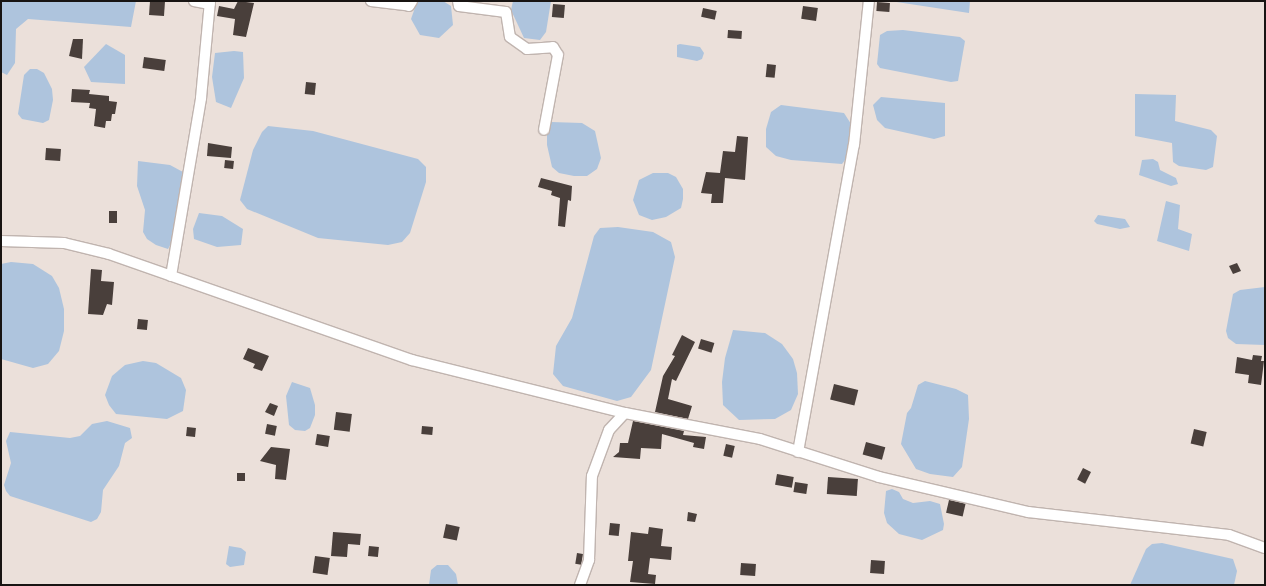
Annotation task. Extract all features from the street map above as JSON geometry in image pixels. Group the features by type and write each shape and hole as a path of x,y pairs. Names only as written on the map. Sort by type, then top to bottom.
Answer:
{"street":[{"path":"171,276 200,98 210,3 194,1"},
{"path":"371,1 409,6 412,1"},
{"path":"458,1 459,6 506,12 510,37 527,49 553,47 558,55 544,130"},
{"path":"798,452 854,145 869,1"},
{"path":"1,241 64,243 109,254 412,360 625,413 760,439 879,477 1028,512 1229,535 1265,548"},
{"path":"580,585 588,560 592,476 610,430 625,413"}],"water":[{"path":"1,1 136,1 131,27 28,19 16,29 15,63 7,75 1,72"},
{"path":"443,1 451,6 453,25 439,38 420,35 411,19 417,2"},
{"path":"513,1 551,1 546,32 540,40 524,38 511,10"},
{"path":"890,1 970,1 969,13"},
{"path":"903,30 960,37 965,41 958,81 951,82 880,68 877,64 880,35 887,31"},
{"path":"106,44 125,55 125,84 91,82 84,67"},
{"path":"680,44 700,47 704,53 702,59 697,61 677,57 677,45"},
{"path":"234,51 243,52 244,78 231,108 216,102 212,77 215,53"},
{"path":"30,69 37,69 44,73 52,89 53,100 49,120 43,123 22,119 18,114 24,75"},
{"path":"1135,94 1176,95 1175,121 1211,130 1217,136 1213,167 1206,170 1179,166 1173,162 1172,143 1135,136"},
{"path":"881,97 945,103 945,136 934,139 885,128 877,120 873,105"},
{"path":"781,105 844,113 853,127 845,160 842,164 791,160 776,156 766,147 766,129 771,112"},
{"path":"551,122 582,123 595,131 601,158 597,169 587,176 574,176 559,173 552,167 547,145 547,128"},
{"path":"268,126 313,131 418,159 426,167 426,182 410,233 402,242 388,245 318,238 247,209 240,200 253,150 262,132"},
{"path":"1153,159 1158,162 1160,170 1176,178 1178,184 1171,186 1139,175 1142,160"},
{"path":"138,161 170,165 183,172 173,240 168,249 156,245 147,239 143,232 145,210 137,186"},
{"path":"653,173 668,173 676,177 683,189 683,199 681,208 666,217 652,220 639,215 633,200 639,180"},
{"path":"1166,201 1180,205 1178,229 1192,234 1189,251 1157,241"},
{"path":"199,213 222,216 243,229 241,245 217,247 194,239 193,229"},
{"path":"1098,215 1125,219 1130,227 1120,229 1097,224 1094,221"},
{"path":"618,227 653,232 671,242 675,257 651,370 631,397 617,401 563,386 553,374 556,346 572,318 594,236 600,228"},
{"path":"11,262 33,264 52,276 59,288 64,309 64,331 59,351 48,364 33,368 1,359 1,264"},
{"path":"1265,287 1265,345 1236,344 1228,338 1226,331 1233,294 1240,290"},
{"path":"733,330 765,333 782,344 793,359 797,373 798,394 791,410 775,419 739,420 723,405 722,382 725,358"},
{"path":"143,361 156,363 181,378 186,390 183,411 167,419 116,414 109,405 105,395 112,376 125,365"},
{"path":"925,381 956,389 968,395 969,419 962,467 953,477 930,474 916,469 901,444 907,413 911,408 918,385"},
{"path":"292,382 310,388 315,405 315,415 310,428 305,431 295,430 289,425 286,396"},
{"path":"107,421 130,428 132,438 125,443 119,466 103,490 101,512 97,519 91,522 10,496 6,491 4,485 11,463 6,441 10,432 70,438 80,436 92,424"},
{"path":"892,489 899,492 903,499 913,503 930,501 940,504 944,524 943,530 922,540 899,534 887,523 884,513 886,491"},
{"path":"1162,543 1233,559 1237,571 1234,585 1130,585 1146,549 1152,544"},
{"path":"229,546 241,548 246,552 244,565 230,567 226,564"},
{"path":"437,565 448,565 456,574 458,585 429,585 431,570"}],"building":[{"path":"150,1 165,2 164,16 149,15"},
{"path":"238,1 254,3 246,37 233,35 235,19 217,16 219,6 234,9"},
{"path":"877,2 890,3 889,12 876,11"},
{"path":"553,4 565,5 564,18 552,17"},
{"path":"803,6 818,8 816,21 801,19"},
{"path":"703,8 717,11 715,20 701,17"},
{"path":"728,30 742,31 741,39 727,38"},
{"path":"73,39 83,39 82,59 69,56"},
{"path":"144,57 166,60 164,71 142,68"},
{"path":"767,64 776,65 775,78 766,77"},
{"path":"306,82 316,83 315,95 305,94"},
{"path":"72,89 90,90 89,94 109,96 109,101 117,102 115,114 112,114 111,121 106,121 105,128 94,126 96,109 89,108 90,103 71,102"},
{"path":"737,136 748,137 745,180 725,178 723,203 711,203 712,194 701,193 706,172 720,173 723,151 735,152"},
{"path":"208,143 232,147 231,158 207,156"},
{"path":"46,148 61,149 60,161 45,160"},
{"path":"225,160 234,161 233,169 224,168"},
{"path":"541,178 572,186 571,201 568,200 565,227 558,226 560,198 551,195 552,191 538,187"},
{"path":"109,211 117,211 117,223 109,223"},
{"path":"1237,263 1241,271 1233,274 1229,266"},
{"path":"91,269 102,270 101,281 114,282 112,305 107,304 103,315 88,314"},
{"path":"138,319 148,320 147,330 137,329"},
{"path":"682,335 695,342 676,381 672,379 668,399 692,406 688,419 655,412 663,376 675,356 672,355"},
{"path":"701,339 714,343 711,353 698,349"},
{"path":"248,348 269,356 262,371 253,368 255,364 243,359"},
{"path":"1253,355 1262,356 1261,361 1264,361 1261,385 1248,383 1249,375 1235,373 1237,357 1252,360"},
{"path":"834,384 858,390 854,406 830,400"},
{"path":"270,403 278,406 274,416 265,412"},
{"path":"336,412 352,414 350,432 334,430"},
{"path":"633,421 684,431 683,435 706,437 704,449 693,447 694,443 662,434 661,449 641,448 640,459 613,457 619,452 620,443 628,443"},
{"path":"267,424 277,426 275,436 265,434"},
{"path":"422,426 433,427 432,435 421,434"},
{"path":"187,427 196,428 195,437 186,436"},
{"path":"1194,429 1207,432 1203,447 1191,444"},
{"path":"317,434 330,436 328,447 315,445"},
{"path":"866,442 885,447 882,460 863,455"},
{"path":"726,444 735,446 732,458 723,456"},
{"path":"271,447 290,449 286,480 275,479 276,465 260,461"},
{"path":"1083,468 1091,472 1085,484 1077,480"},
{"path":"237,473 245,473 245,481 237,481"},
{"path":"777,474 794,477 792,488 775,485"},
{"path":"828,477 858,479 857,496 827,494"},
{"path":"795,482 808,484 806,494 793,492"},
{"path":"949,500 966,504 963,516 946,513"},
{"path":"688,512 697,514 695,522 687,521"},
{"path":"610,523 620,524 619,536 609,535"},
{"path":"446,524 460,527 457,541 443,538"},
{"path":"649,527 663,529 661,546 672,547 671,560 650,558 648,574 656,575 655,584 630,582 633,561 628,561 631,532 648,534"},
{"path":"333,532 361,534 360,545 348,544 347,557 331,556"},
{"path":"369,546 379,547 378,557 368,556"},
{"path":"577,553 583,554 581,565 575,564"},
{"path":"315,556 330,558 327,575 313,573"},
{"path":"871,560 885,561 884,574 870,573"},
{"path":"741,563 756,564 755,576 740,575"}]}
